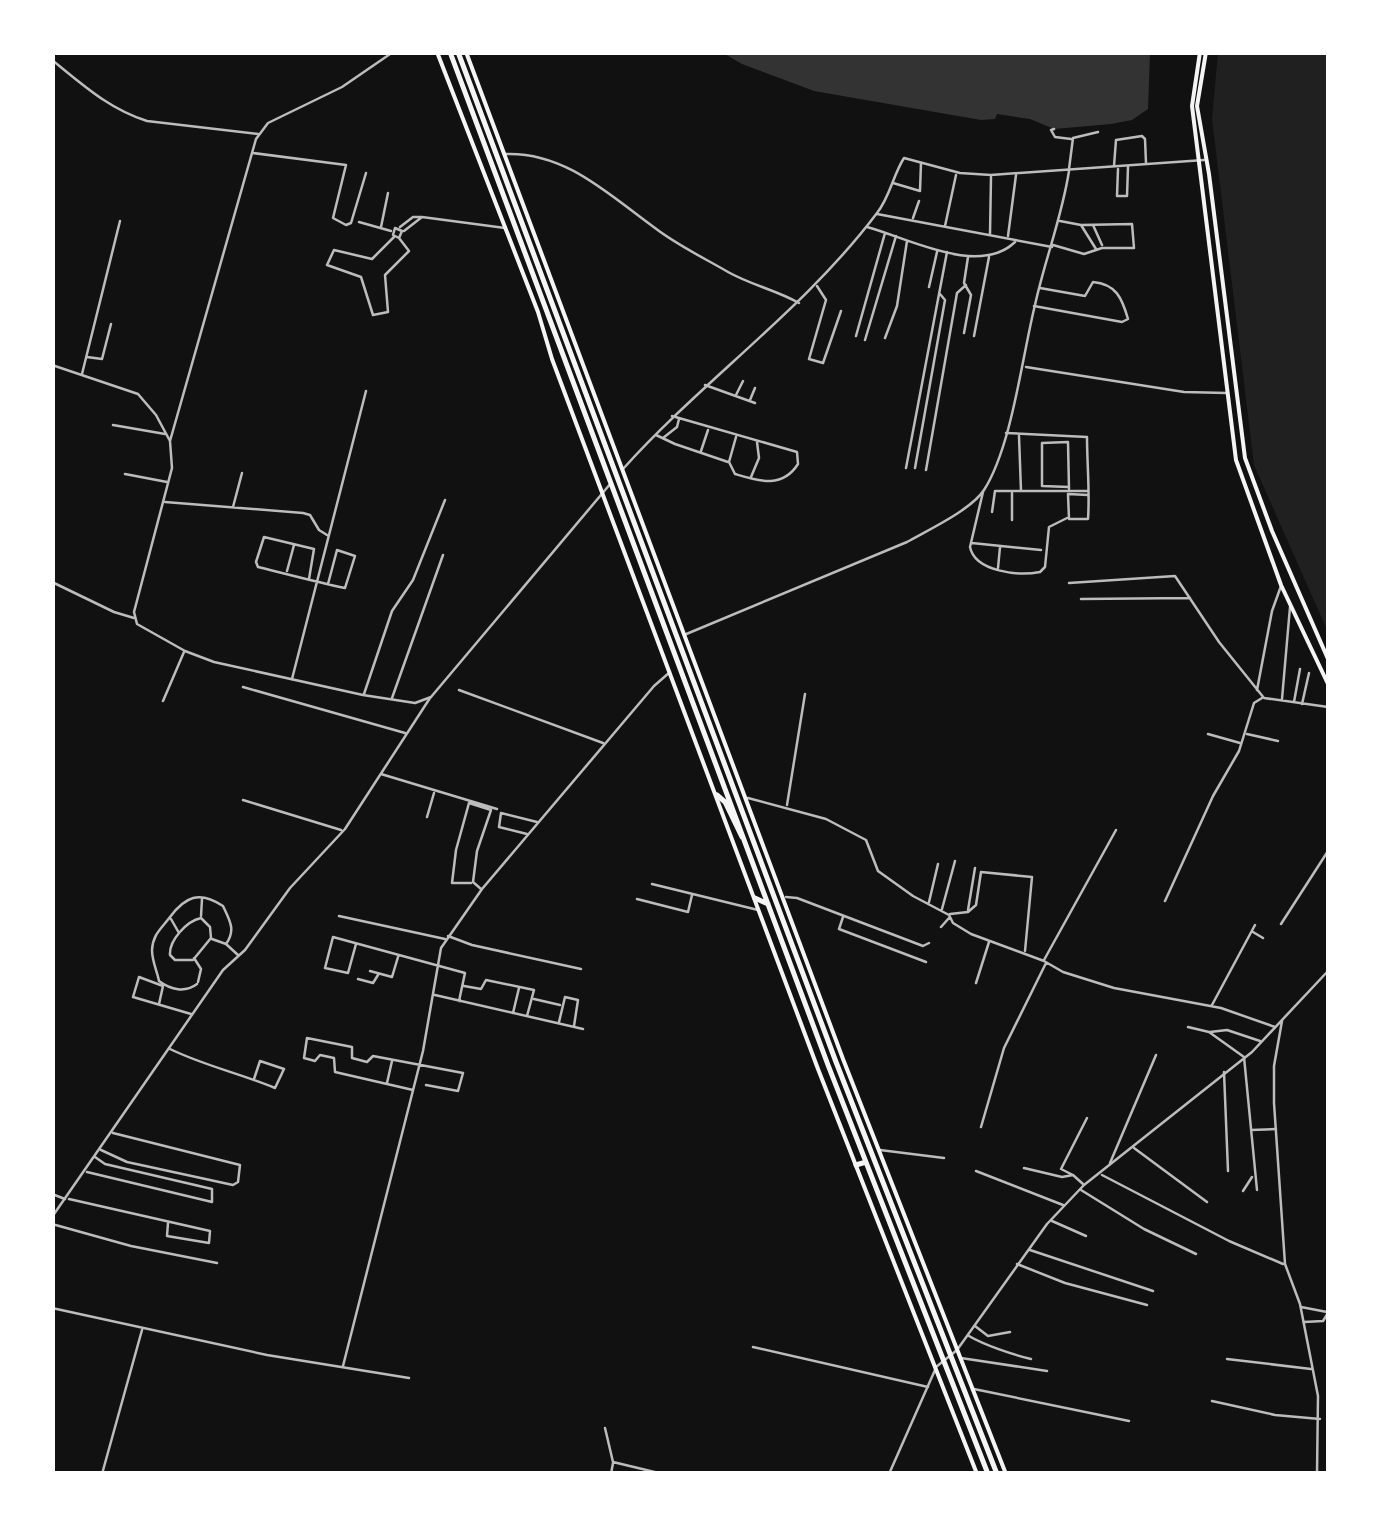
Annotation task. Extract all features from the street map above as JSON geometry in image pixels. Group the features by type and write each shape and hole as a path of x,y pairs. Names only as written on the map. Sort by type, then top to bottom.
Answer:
{"highway":[{"path":"450,52 768,904 988,1474"},
{"path":"458,52 682,636 813,1001 948,1350 956,1359 997,1474"},
{"path":"492,194 501,190"},
{"path":"717,795 725,802 737,832 744,838"},
{"path":"745,870 754,866"},
{"path":"756,898 768,904"},
{"path":"813,1001 823,1004"},
{"path":"856,1165 866,1162"}],"main road":[{"path":"437,52 856,1165 977,1474"},
{"path":"466,52 619,470 957,1350 956,1359 972,1388 1006,1474"},
{"path":"1203,52 1195,115 1198,160 1241,477 1281,585 1328,684"},
{"path":"1195,115 1206,160 1249,474 1328,659"}],"street":[{"path":"170,441 258,134 268,123 342,87 393,52"},
{"path":"52,60 106,104 130,115 258,134"},
{"path":"1054,129 1051,130 1055,137 1072,140"},
{"path":"1006,433 1087,437 1088,519 1068,518 1049,528 1045,567 1040,572 998,570 975,560 971,542 982,495 1006,433 1034,306 1060,222 1072,140 1078,135 1098,132"},
{"path":"1128,166 1126,196 1117,196 1114,142 1142,136 1146,165"},
{"path":"252,152 346,165 332,218 346,225 351,222 366,174"},
{"path":"505,154 527,154 574,170 656,230 743,280 799,303"},
{"path":"52,1216 209,990 290,888 343,831 431,697 619,470 706,384 816,286 877,214 904,158 957,172 991,175 1206,160"},
{"path":"894,183 920,191 921,162"},
{"path":"945,227 957,172"},
{"path":"1008,239 1016,173"},
{"path":"990,234 991,175"},
{"path":"381,228 388,193"},
{"path":"913,220 919,201"},
{"path":"877,214 1084,254 1104,248 1133,249 1134,225 1060,222"},
{"path":"395,236 398,228 414,217 506,228"},
{"path":"358,222 381,228 395,236 410,251 385,275 388,312 374,315 362,278 329,269 334,250 372,260 395,236 422,218"},
{"path":"82,374 120,221"},
{"path":"1092,224 1104,248"},
{"path":"1081,225 1096,251"},
{"path":"866,226 968,256 994,256 1015,242"},
{"path":"398,228 403,232"},
{"path":"856,336 885,232"},
{"path":"865,340 896,235"},
{"path":"884,338 896,306 907,239"},
{"path":"929,288 937,250"},
{"path":"906,468 947,252"},
{"path":"964,333 971,295 966,285 968,256"},
{"path":"974,336 989,256"},
{"path":"1034,306 1128,320 1111,285 1093,282 1085,296 1039,288"},
{"path":"926,470 956,293 966,285"},
{"path":"816,286 826,300 810,359 824,363 841,311"},
{"path":"915,468 945,300 939,294"},
{"path":"86,356 102,360 111,324"},
{"path":"52,365 138,394 170,441 169,482 134,618"},
{"path":"1023,366 1184,392 1227,393"},
{"path":"736,396 743,381"},
{"path":"706,384 752,402 754,388"},
{"path":"292,680 366,391"},
{"path":"672,416 796,452 798,460 793,471 776,482 735,474 729,462 736,437"},
{"path":"662,438 670,434 679,419"},
{"path":"113,425 167,434"},
{"path":"700,452 709,428"},
{"path":"655,434 729,462"},
{"path":"1018,434 1020,492"},
{"path":"1068,436 1068,489"},
{"path":"750,478 759,458 757,442"},
{"path":"1068,442 1042,443 1042,486 1088,493"},
{"path":"233,508 242,473"},
{"path":"125,474 169,482"},
{"path":"992,512 993,492 1068,489"},
{"path":"1012,491 1012,520"},
{"path":"1068,518 1068,494 1088,493"},
{"path":"982,495 992,499"},
{"path":"682,636 907,542 982,495"},
{"path":"363,696 392,612 413,580 445,500"},
{"path":"164,502 310,515 319,530 329,536"},
{"path":"309,578 315,552 311,547 264,537 256,562 261,568 309,578 328,584 346,588 354,556 337,550 328,584"},
{"path":"971,542 1041,550"},
{"path":"287,573 294,543"},
{"path":"998,570 1000,547"},
{"path":"391,699 443,555"},
{"path":"1069,583 1171,575 1178,578 1219,642 1264,698 1328,707"},
{"path":"52,582 134,618 143,628 211,661 363,696 415,702 431,697"},
{"path":"1257,691 1272,611 1281,585"},
{"path":"1081,599 1191,598"},
{"path":"1282,702 1290,606"},
{"path":"162,701 185,651"},
{"path":"1294,704 1300,669"},
{"path":"343,1366 413,1090 446,937 654,686 670,672"},
{"path":"1302,705 1309,673"},
{"path":"243,687 406,733"},
{"path":"458,690 606,744"},
{"path":"787,807 806,694"},
{"path":"1165,902 1242,744 1254,704 1264,698"},
{"path":"1208,734 1242,744"},
{"path":"1246,734 1278,741"},
{"path":"380,774 497,809"},
{"path":"427,817 435,792"},
{"path":"747,798 826,819 866,840 878,871 941,910 971,934 1063,972 1114,988 1211,1006 1275,1027"},
{"path":"242,800 343,831"},
{"path":"469,802 452,883 473,882 482,890"},
{"path":"469,802 491,810 473,882"},
{"path":"529,835 499,827 501,813 539,823"},
{"path":"981,1127 1004,1048 1116,830"},
{"path":"1281,924 1328,851"},
{"path":"941,910 955,860"},
{"path":"928,904 938,864"},
{"path":"968,912 975,868"},
{"path":"942,927 949,916 968,912 978,899 982,872 1032,877 1024,954"},
{"path":"652,884 760,910"},
{"path":"637,899 688,912 692,894"},
{"path":"784,898 794,896 923,946 929,942"},
{"path":"194,958 200,969 197,984 189,990 173,989 160,981 153,946 157,930 170,918 175,906 190,898 223,906 233,934 226,944"},
{"path":"201,918 191,921 169,947 170,955 184,962 194,958 211,938 210,927 201,918 202,898"},
{"path":"339,916 581,970"},
{"path":"843,916 839,929 926,962"},
{"path":"170,918 180,934"},
{"path":"1211,1006 1255,925"},
{"path":"1252,932 1264,938"},
{"path":"211,938 238,955"},
{"path":"356,944 348,973 325,968 332,938 356,944 465,974 459,1001"},
{"path":"976,982 990,941"},
{"path":"370,971 392,977 398,956"},
{"path":"889,1474 935,1368 957,1350 1050,1220 1082,1187 1262,1041 1328,971"},
{"path":"358,979 374,982 378,974"},
{"path":"159,1004 163,986 139,977 133,997 192,1015"},
{"path":"462,985 480,990 486,980 534,990 528,1016"},
{"path":"197,984 209,990"},
{"path":"513,1013 520,986"},
{"path":"434,995 583,1030"},
{"path":"559,1024 565,997 579,1000 574,1027"},
{"path":"532,998 563,1006"},
{"path":"1282,1019 1274,1066 1285,1264 1301,1307 1320,1420 1317,1474"},
{"path":"1188,1027 1209,1032 1227,1030 1262,1041"},
{"path":"1209,1032 1244,1057 1257,1190"},
{"path":"413,1090 334,1072 334,1058 318,1055 315,1061 302,1056 307,1038 352,1047 352,1058 367,1062 372,1056 463,1073 458,1091 426,1085"},
{"path":"168,1048 228,1074 236,1072 277,1088 284,1069 260,1061 254,1079"},
{"path":"1110,1165 1123,1126 1156,1055"},
{"path":"386,1084 393,1060"},
{"path":"1224,1072 1228,1171"},
{"path":"1087,1118 1061,1169 1144,1229 1196,1254"},
{"path":"1250,1130 1276,1129"},
{"path":"100,1150 127,1162 233,1185 238,1182 240,1165 111,1132"},
{"path":"1133,1147 1207,1202"},
{"path":"879,1150 944,1158"},
{"path":"85,1171 212,1202 212,1189 106,1164 95,1157"},
{"path":"1024,1168 1073,1176"},
{"path":"976,1171 1064,1206"},
{"path":"1099,1174 1186,1220 1285,1264"},
{"path":"1244,1191 1253,1176"},
{"path":"52,1194 210,1231 209,1244 167,1236 168,1222"},
{"path":"1050,1220 1086,1236"},
{"path":"52,1224 217,1264"},
{"path":"1028,1249 1153,1291"},
{"path":"1016,1264 1065,1283 1147,1305"},
{"path":"1301,1307 1328,1313 1323,1320 1304,1322"},
{"path":"52,1308 268,1355 409,1378"},
{"path":"974,1326 988,1336 1010,1332"},
{"path":"102,1474 142,1328"},
{"path":"967,1336 1031,1359"},
{"path":"754,1348 928,1387"},
{"path":"956,1359 1047,1372"},
{"path":"1227,1359 1311,1369"},
{"path":"972,1388 1130,1421"},
{"path":"1212,1401 1320,1420"},
{"path":"605,1428 614,1462 610,1474"},
{"path":"614,1462 663,1474"}],"shaded area":[{"path":"723,53 1150,53 1148,109 1132,120 1054,129 1030,119 997,114 995,119 981,120 814,91"},
{"path":"1218,53 1328,53 1328,632 1254,465 1212,119"}]}
